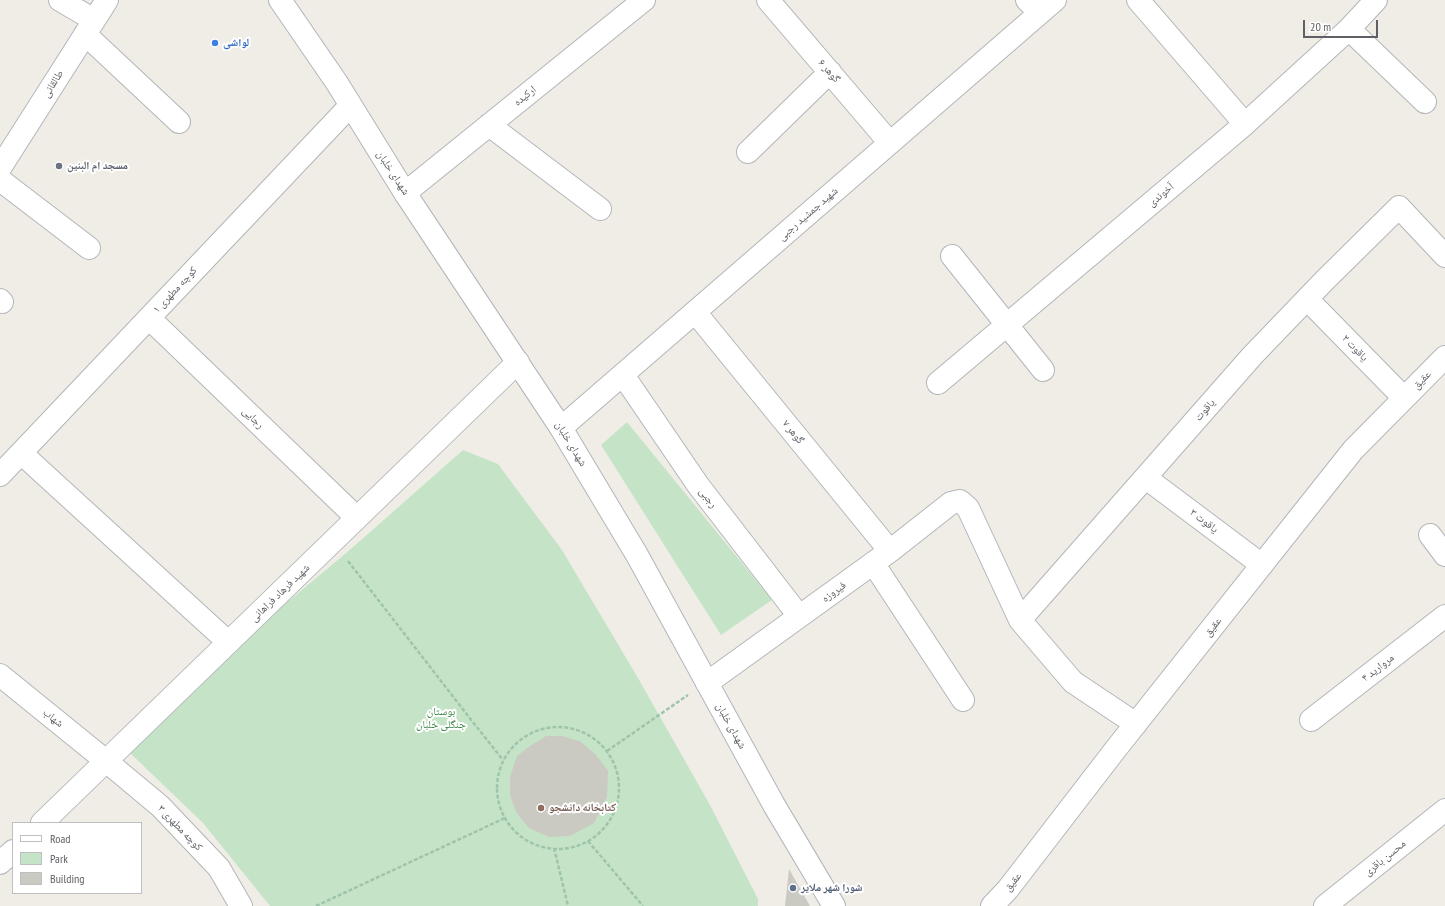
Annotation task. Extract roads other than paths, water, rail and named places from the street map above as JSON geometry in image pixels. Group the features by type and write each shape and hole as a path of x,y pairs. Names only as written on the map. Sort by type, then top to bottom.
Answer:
{"street":[{"path":"60,0 89,27 179,122"},
{"name":"طالقانی","path":"0,168 107,0"},
{"name":"شهدای خلبان","path":"280,0 337,83 350,106 561,428 636,555 774,805 834,906"},
{"name":"ارکیده","path":"406,192 644,0"},
{"name":"گوهر ۶","path":"768,0 890,143"},
{"path":"1138,0 1245,124"},
{"name":"آخوندی","path":"938,383 1245,124 1349,29 1376,0"},
{"name":"شهید جمشید رجبی","path":"561,428 890,143 1041,4"},
{"path":"1349,29 1426,102"},
{"path":"748,152 830,72"},
{"name":"کوچه مطهری ۱","path":"0,475 350,106"},
{"path":"489,125 600,208"},
{"path":"0,180 89,248"},
{"name":"یاقوت","path":"1020,620 1252,356 1399,207 1445,256"},
{"path":"952,256 1043,370"},
{"name":"یاقوت ۲","path":"1307,299 1404,398"},
{"name":"گوهر ۷","path":"695,312 882,557 963,700"},
{"name":"رجایی","path":"148,318 357,518"},
{"name":"عقیق","path":"992,906 1008,889 1136,724 1353,450 1445,357"},
{"name":"شهید فرهاد فراهانی","path":"43,822 518,362"},
{"name":"رجبی","path":"623,375 698,485 799,616"},
{"path":"21,453 228,642"},
{"name":"یاقوت ۳","path":"1146,478 1262,565"},
{"name":"فیروزه","path":"707,683 882,557 951,504 960,501 968,508 1020,620"},
{"path":"1430,535 1445,555"},
{"name":"مروارید ۴","path":"1312,720 1445,616"},
{"path":"1020,620 1073,682 1136,724"},
{"name":"شهاب","path":"0,675 106,761"},
{"name":"کوچه مطهری ۳","path":"106,761 160,806 219,868 241,906"},
{"name":"محسن باقری","path":"1325,906 1445,810"},
{"path":"0,864 12,852"}],"place":[{"name":"لواشی","path":"215,43"},
{"name":"مسجد ام البنین","path":"59,166"},
{"name":"کتابخانه دانشجو","path":"541,808"},
{"name":"شورا شهر ملایر","path":"793,888"}],"park label":[{"name":"بوستان جنگلی خلبان","path":"441,718"}]}
